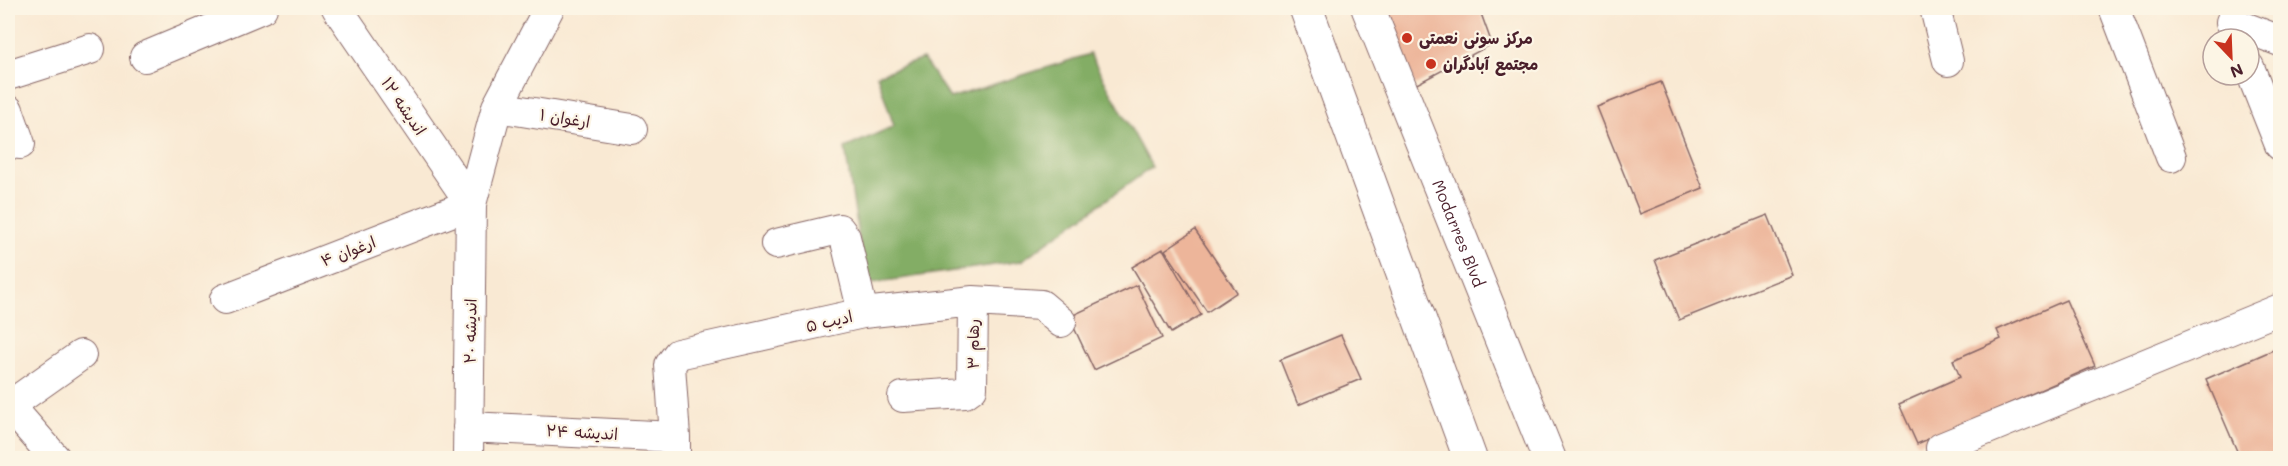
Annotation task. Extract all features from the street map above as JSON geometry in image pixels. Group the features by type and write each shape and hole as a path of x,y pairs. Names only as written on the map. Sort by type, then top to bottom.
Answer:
{"main road":[{"path":"1306,8 1470,459"},
{"name":"Modarres Blvd","path":"1368,8 1549,459"}],"street":[{"path":"145,57 262,8"},
{"name":"اندیشه ۱۲","path":"337,8 471,204"},
{"name":"اندیشه ۲۰","path":"468,459 471,204 497,107 549,8"},
{"path":"1935,8 1948,61"},
{"path":"2114,8 2171,158"},
{"path":"2231,23 2280,41"},
{"path":"8,75 90,49"},
{"path":"2257,87 2280,145"},
{"name":"ارغوان ۱","path":"497,107 632,129"},
{"path":"8,110 20,144"},
{"name":"ارغوان ۴","path":"225,299 471,204"},
{"path":"776,244 839,229 845,237 863,313"},
{"name":"ادیب ۵","path":"675,448 670,364 678,354 863,313 973,301 1041,305 1062,322"},
{"name":"رهام ۳","path":"903,397 965,393 972,388 973,301"},
{"path":"1941,448 2280,309"},
{"path":"55,459 8,405 81,355"},
{"name":"اندیشه ۲۴","path":"468,427 675,448"}],"green space":[{"path":"1090,54 1152,167 1021,261 866,284 845,148 894,126 877,75 923,59 950,98"}],"building":[{"name":"مجتمع آبادگران","path":"1386,8 1479,8 1492,44 1415,85"},
{"path":"1661,82 1703,188 1640,214 1597,107"},
{"path":"1768,215 1792,275 1679,320 1655,260"},
{"path":"1195,230 1237,292 1207,312 1165,250"},
{"path":"1163,249 1201,315 1171,333 1132,267"},
{"path":"1137,285 1162,338 1094,370 1069,317"},
{"path":"2066,300 2095,366 1917,444 1899,404 1960,377 1953,360 2001,339 1997,330"},
{"path":"1341,335 1361,379 1298,405 1280,360"},
{"path":"2280,347 2280,458 2240,458 2206,379"}],"place":[{"name":"مرکز سونی نعمتی","path":"1407,38"},
{"name":"مجتمع آبادگران","path":"1431,64"}]}
